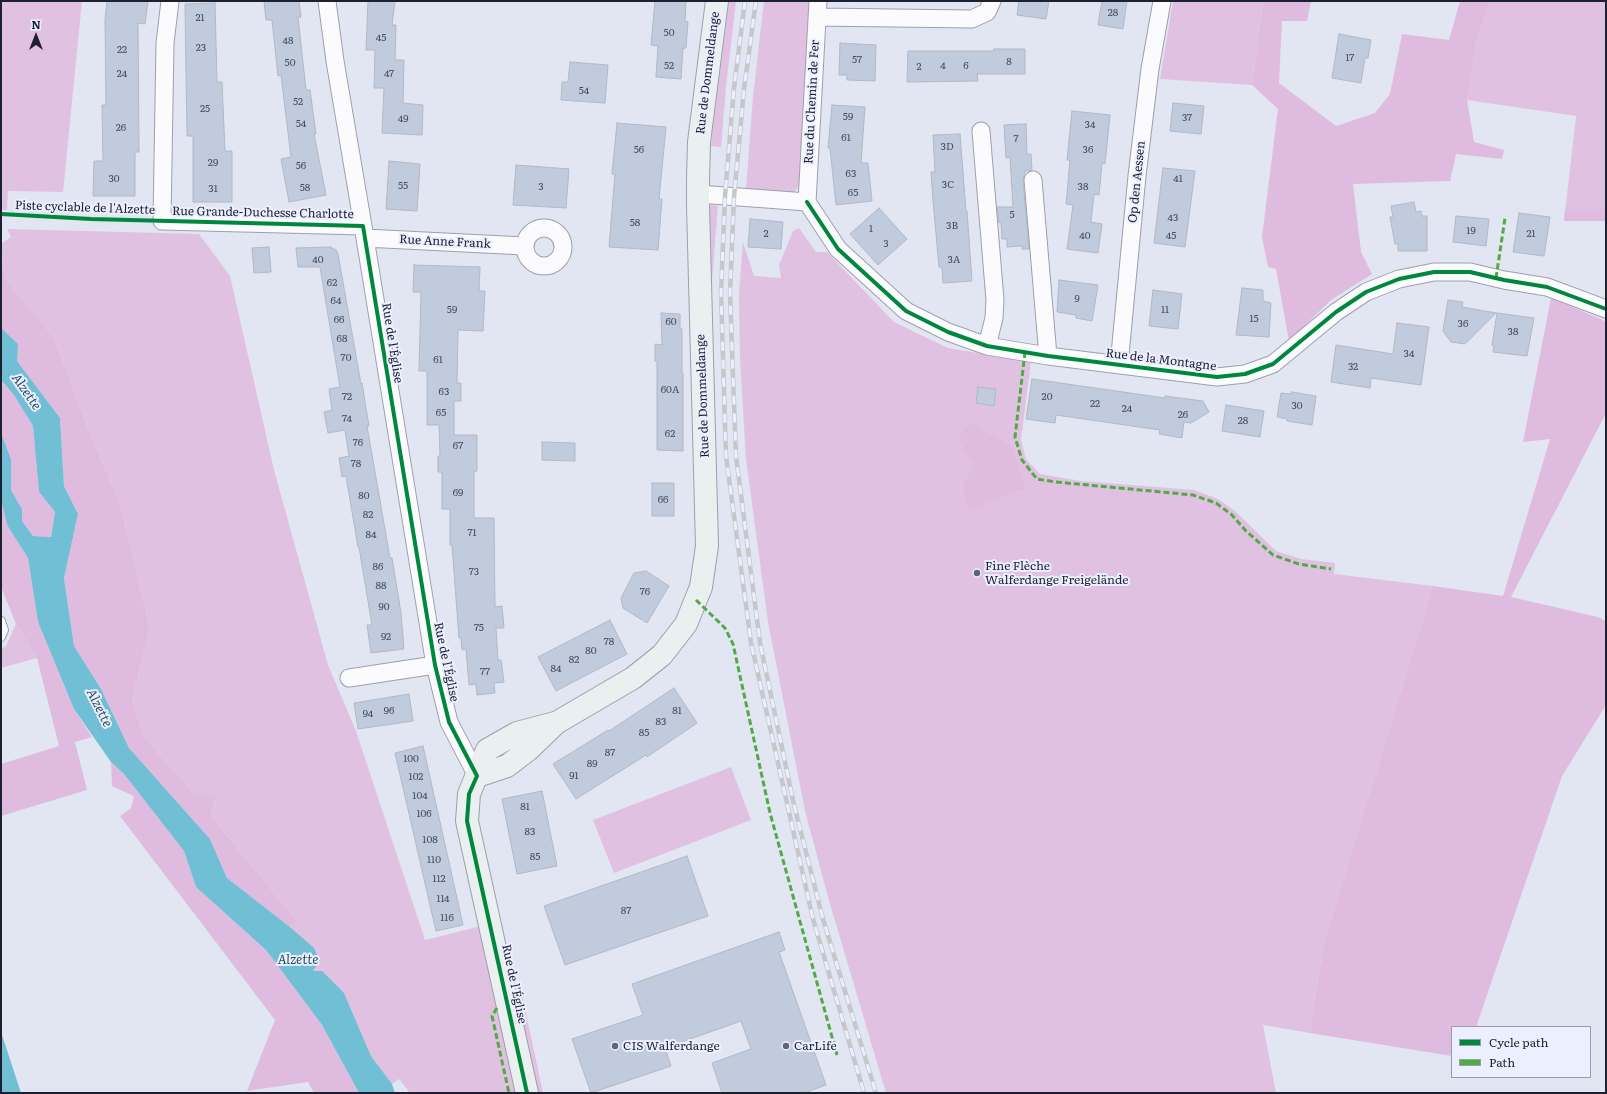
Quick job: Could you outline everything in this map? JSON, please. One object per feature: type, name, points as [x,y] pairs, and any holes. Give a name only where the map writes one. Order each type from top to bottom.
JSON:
[{"type":"main road","name":"Rue de Dommeldange","points":[[477,776],[507,766],[528,750],[556,723],[633,678],[662,655],[686,624],[701,587],[707,546],[698,194],[699,142],[717,1]]},
{"type":"main road","name":"Rue de l'Église","points":[[477,776],[469,794],[467,821],[527,1093]]},
{"type":"street","name":"Rue Grande-Duchesse Charlotte","points":[[170,1],[165,44],[162,221],[364,232]]},
{"type":"street","name":"Rue de l'Église","points":[[326,1],[435,665],[449,722],[477,776]]},
{"type":"street","points":[[818,9],[972,19],[987,12],[992,1]]},
{"type":"street","name":"Op den Aessen","points":[[1118,365],[1138,168],[1150,69],[1162,1]]},
{"type":"street","name":"Rue du Chemin de Fer","points":[[807,202],[818,9]]},
{"type":"street","points":[[981,131],[995,300],[994,318],[987,346]]},
{"type":"street","points":[[1033,180],[1048,356]]},
{"type":"street","points":[[698,194],[807,202]]},
{"type":"street","name":"Rue de la Montagne","points":[[807,202],[838,249],[906,311],[948,332],[987,346],[1048,356],[1217,377],[1245,374],[1273,364],[1336,312],[1366,292],[1399,279],[1434,272],[1470,272],[1504,280],[1547,287],[1606,310]]},
{"type":"street","name":"Rue Anne Frank","points":[[364,232],[524,246]]},
{"type":"street","name":"Rue de l'Église","points":[[349,678],[435,665]]},
{"type":"lane","points":[[1,621],[4,630],[1,637]]},
{"type":"shaded area","points":[[1,1],[82,1],[63,192],[8,191],[7,210],[1,210]]},
{"type":"shaded area","points":[[729,1],[736,1],[721,147],[711,146],[715,97]]},
{"type":"shaded area","points":[[764,1],[811,1],[801,183],[794,193],[746,190],[753,97]]},
{"type":"shaded area","points":[[1173,1],[1263,1],[1252,85],[1160,79]]},
{"type":"shaded area","points":[[1263,1],[1311,1],[1307,21],[1282,21],[1279,83],[1336,126],[1375,113],[1390,94],[1402,34],[1449,40],[1460,1],[1491,1],[1477,39],[1467,100],[1474,142],[1504,150],[1502,159],[1456,154],[1450,181],[1353,184],[1361,252],[1372,274],[1331,300],[1289,341],[1276,269],[1268,267],[1262,237],[1278,109],[1252,85]]},
{"type":"shaded area","points":[[1491,1],[1606,1],[1606,209],[1566,209],[1564,221],[1576,116],[1467,100],[1477,39]]},
{"type":"shaded area","points":[[708,205],[718,206],[711,293]]},
{"type":"shaded area","points":[[1565,209],[1606,209],[1606,221],[1564,221]]},
{"type":"shaded area","points":[[799,228],[816,252],[827,252],[894,322],[948,348],[1031,362],[1021,440],[1026,459],[1040,474],[1081,481],[1194,490],[1218,499],[1235,511],[1276,551],[1301,559],[1335,563],[1334,574],[1433,586],[1323,945],[1310,1033],[1263,1025],[1276,1093],[886,1093],[828,897],[805,811],[768,622],[746,459],[740,359],[739,293],[743,242],[754,276],[781,278],[779,265],[793,231]]},
{"type":"shaded area","points":[[7,229],[199,234],[230,276],[274,470],[328,665],[356,731],[425,940],[490,924],[506,994],[521,990],[543,1093],[410,1093],[399,1079],[392,1084],[371,1056],[344,993],[313,971],[313,948],[290,927],[298,922],[211,816],[215,800],[192,791],[144,737],[132,699],[150,629],[120,503],[89,431],[54,338],[4,280],[1,244],[11,237]]},
{"type":"shaded area","points":[[1,254],[5,280],[54,338],[89,431],[120,503],[150,629],[132,699],[144,737],[192,791],[215,799],[211,816],[298,922],[290,927],[227,878],[210,839],[129,748],[101,689],[74,646],[64,578],[78,514],[64,486],[60,418],[17,361],[1,328]]},
{"type":"shaded area","points":[[1551,298],[1603,320],[1606,323],[1606,413],[1511,597],[1598,617],[1606,621],[1606,705],[1562,776],[1476,1026],[1451,1026],[1451,1056],[1310,1033],[1323,945],[1433,586],[1503,596],[1550,439],[1523,442]]},
{"type":"shaded area","points":[[1,380],[14,395],[33,426],[39,492],[55,512],[51,537],[33,536],[22,521],[22,509],[11,490],[11,459],[1,433]]},
{"type":"shaded area","points":[[970,423],[1013,447],[1025,488],[969,510],[963,485],[974,466],[958,439]]},
{"type":"shaded area","points":[[1,499],[7,525],[28,558],[38,622],[74,709],[92,737],[75,742],[87,790],[1,816],[1,764],[59,746],[37,658],[16,624],[1,587]]},
{"type":"shaded area","points":[[16,624],[37,658],[1,668],[1,649],[6,646]]},
{"type":"shaded area","points":[[111,762],[124,774],[184,851],[196,887],[266,950],[322,1025],[359,1093],[314,1093],[308,1082],[247,1091],[275,1020],[120,816],[131,808],[134,796],[112,786]]},
{"type":"shaded area","points":[[731,767],[751,820],[614,873],[593,820]]},
{"type":"water","name":"Alzette","points":[[1,328],[18,344],[17,361],[60,418],[64,486],[78,514],[64,578],[74,646],[101,689],[129,748],[210,839],[227,878],[290,927],[314,948],[320,961],[313,971],[322,971],[344,993],[371,1056],[392,1084],[395,1093],[359,1093],[322,1025],[266,950],[196,887],[184,851],[124,774],[111,762],[74,709],[38,622],[28,558],[7,525],[1,499],[1,433],[11,459],[11,490],[22,509],[22,521],[33,536],[51,537],[55,512],[39,492],[33,426],[14,395],[1,380]]},
{"type":"water","points":[[2,1035],[21,1093],[1,1093]]},
{"type":"building","points":[[107,1],[148,1],[145,24],[138,23],[139,152],[135,152],[135,196],[93,196],[94,161],[103,161],[102,105],[106,105],[105,20]]},
{"type":"building","points":[[264,1],[299,1],[301,17],[298,17],[306,90],[310,90],[316,134],[314,134],[326,195],[289,202],[281,159],[291,157],[281,75],[278,76],[272,20],[266,20]]},
{"type":"building","points":[[368,1],[395,1],[392,25],[396,25],[395,60],[404,60],[403,103],[423,105],[422,135],[382,133],[384,88],[374,88],[375,50],[366,50]]},
{"type":"building","points":[[655,1],[686,1],[685,21],[688,22],[686,48],[683,48],[681,79],[656,77],[658,46],[651,45]]},
{"type":"building","points":[[1019,1],[1049,1],[1046,19],[1017,15]]},
{"type":"building","points":[[1102,1],[1127,1],[1123,29],[1098,25]]},
{"type":"building","points":[[215,3],[217,82],[222,82],[225,151],[232,151],[232,202],[193,202],[193,136],[187,136],[185,4]]},
{"type":"building","points":[[1339,34],[1371,40],[1368,58],[1365,58],[1361,83],[1332,78]]},
{"type":"building","points":[[840,43],[876,45],[875,81],[847,80],[847,75],[839,75]]},
{"type":"building","points":[[994,49],[1025,49],[1025,74],[977,74],[978,81],[907,82],[908,51],[994,51]]},
{"type":"building","points":[[570,62],[608,65],[605,103],[561,100],[562,82],[568,82]]},
{"type":"building","points":[[1173,103],[1204,106],[1201,134],[1170,131]]},
{"type":"building","points":[[832,105],[865,107],[861,163],[868,163],[872,201],[836,205],[830,148],[828,148]]},
{"type":"building","points":[[1072,111],[1110,115],[1105,164],[1102,163],[1099,195],[1094,194],[1091,222],[1102,224],[1098,253],[1067,249],[1073,205],[1066,204],[1070,160],[1067,160]]},
{"type":"building","points":[[617,123],[666,127],[659,199],[662,199],[658,250],[609,247],[615,174],[612,174]]},
{"type":"building","points":[[1026,124],[1027,154],[1031,154],[1032,170],[1025,171],[1023,180],[1029,249],[1022,249],[1022,246],[1007,247],[1007,239],[1002,239],[1001,222],[999,223],[997,207],[1013,207],[1010,157],[1006,158],[1004,125]]},
{"type":"building","points":[[960,134],[972,281],[943,283],[942,267],[939,267],[931,172],[935,172],[933,135]]},
{"type":"building","points":[[389,161],[420,164],[417,211],[386,209]]},
{"type":"building","points":[[516,165],[569,169],[566,208],[513,205]]},
{"type":"building","points":[[1163,168],[1195,171],[1185,247],[1154,243]]},
{"type":"building","points":[[1414,202],[1416,212],[1421,211],[1422,216],[1427,216],[1427,251],[1398,251],[1398,244],[1395,244],[1390,217],[1393,217],[1391,206]]},
{"type":"building","points":[[879,208],[907,239],[878,265],[850,234]]},
{"type":"building","points":[[1519,213],[1550,217],[1544,256],[1513,252]]},
{"type":"building","points":[[1456,216],[1489,219],[1486,246],[1453,242]]},
{"type":"building","points":[[750,219],[783,222],[781,249],[748,247]]},
{"type":"building","points":[[269,247],[271,272],[254,273],[252,248]]},
{"type":"building","points":[[330,247],[336,250],[338,254],[361,384],[362,383],[369,426],[367,426],[401,613],[404,649],[371,653],[367,625],[372,625],[346,476],[342,477],[339,458],[349,456],[345,430],[328,433],[324,412],[332,410],[329,389],[340,387],[320,267],[298,267],[296,248]]},
{"type":"building","points":[[414,265],[480,267],[479,291],[485,291],[483,331],[458,330],[457,383],[461,383],[461,401],[454,401],[454,435],[477,435],[477,471],[474,471],[474,518],[494,518],[495,607],[502,606],[504,628],[496,628],[498,660],[501,660],[504,682],[494,683],[495,693],[477,695],[476,684],[469,685],[466,649],[462,650],[461,638],[459,638],[452,545],[450,545],[450,509],[442,509],[442,472],[438,472],[438,456],[440,456],[439,425],[427,425],[427,371],[419,371],[421,292],[413,292]]},
{"type":"building","points":[[1059,280],[1098,285],[1092,321],[1076,318],[1076,315],[1057,312]]},
{"type":"building","points":[[1242,288],[1263,290],[1263,301],[1271,303],[1269,337],[1236,335]]},
{"type":"building","points":[[1153,290],[1182,294],[1178,329],[1149,326]]},
{"type":"building","points":[[1448,300],[1463,302],[1462,307],[1496,313],[1465,344],[1451,342],[1443,331]]},
{"type":"building","points":[[661,313],[680,314],[680,329],[682,329],[683,373],[683,451],[657,450],[657,361],[655,361],[655,344],[662,345]]},
{"type":"building","points":[[1497,313],[1534,318],[1527,356],[1493,352],[1494,346],[1492,345]]},
{"type":"building","points":[[1397,323],[1429,327],[1421,385],[1371,378],[1370,388],[1331,382],[1336,345],[1393,354]]},
{"type":"building","points":[[1032,379],[1165,398],[1165,396],[1203,401],[1209,412],[1191,423],[1184,422],[1182,438],[1159,434],[1160,430],[1056,415],[1055,423],[1026,419]]},
{"type":"building","points":[[978,387],[996,389],[994,406],[976,403]]},
{"type":"building","points":[[1292,392],[1316,396],[1312,425],[1287,421],[1287,419],[1277,417],[1281,393],[1291,394]]},
{"type":"building","points":[[1226,405],[1264,411],[1260,437],[1222,431]]},
{"type":"building","points":[[542,442],[575,443],[575,461],[542,460]]},
{"type":"building","points":[[652,483],[674,483],[674,516],[652,516]]},
{"type":"building","points":[[646,571],[669,586],[647,623],[623,608],[621,598],[634,573]]},
{"type":"building","points":[[610,620],[627,654],[556,691],[538,657]]},
{"type":"building","points":[[674,688],[697,723],[647,757],[646,755],[576,799],[553,764],[608,730],[609,731]]},
{"type":"building","points":[[409,694],[413,721],[358,729],[354,703]]},
{"type":"building","points":[[423,746],[463,925],[436,931],[395,753]]},
{"type":"building","points":[[542,791],[557,866],[517,874],[502,799]]},
{"type":"building","points":[[687,856],[708,916],[565,965],[544,906]]},
{"type":"building","points":[[779,932],[785,950],[779,952],[826,1085],[804,1093],[722,1093],[712,1063],[751,1049],[741,1021],[665,1048],[671,1066],[591,1093],[572,1039],[643,1015],[632,984]]},
{"type":"railway","points":[[745,1],[734,88],[725,196],[721,293],[726,456],[751,643],[813,919],[864,1093]]},
{"type":"railway","points":[[756,1],[744,89],[734,197],[730,294],[736,456],[760,643],[794,805],[823,919],[876,1093]]},
{"type":"marked path","points":[[1496,278],[1505,218]]},
{"type":"marked path","points":[[1025,352],[1015,437],[1022,460],[1037,479],[1193,495],[1216,503],[1232,515],[1246,531],[1273,555],[1299,564],[1331,569]]},
{"type":"marked path","points":[[696,600],[725,628],[733,644],[770,813],[837,1055]]},
{"type":"marked path","points":[[497,1008],[492,1016],[509,1093]]},
{"type":"cycle path","points":[[807,202],[838,249],[906,311],[948,332],[987,346],[1048,356],[1217,377],[1245,374],[1273,364],[1336,312],[1366,292],[1399,279],[1434,272],[1470,272],[1504,280],[1547,287],[1606,309]]},
{"type":"cycle path","name":"Piste cyclable de l'Alzette","points":[[1,214],[91,219],[363,226],[435,665],[449,722],[477,776],[469,794],[467,821],[527,1093]]},
{"type":"place","name":"Fine Flèche Walferdange Freigelände","points":[[977,573]]},
{"type":"place","name":"CIS Walferdange","points":[[615,1046]]},
{"type":"place","name":"CarLife","points":[[786,1046]]}]
